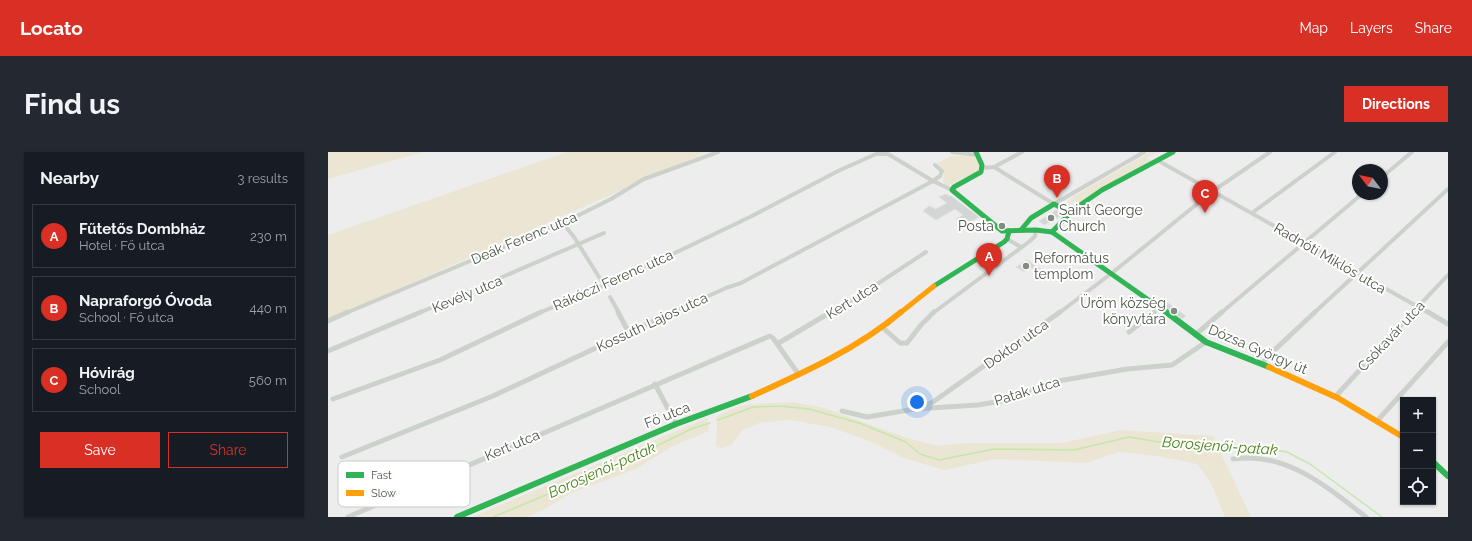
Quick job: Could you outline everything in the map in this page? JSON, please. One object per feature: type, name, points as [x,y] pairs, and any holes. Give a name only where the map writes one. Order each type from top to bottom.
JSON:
[{"type":"street","name":"Deák Ferenc utca","points":[[328,321],[562,222],[611,199],[644,179],[718,152]]},
{"type":"street","points":[[952,152],[960,154],[977,154],[982,168]]},
{"type":"street","points":[[982,168],[994,167],[1022,152]]},
{"type":"street","points":[[1021,230],[1034,216],[1144,152]]},
{"type":"street","points":[[890,153],[933,181],[952,190],[998,228],[1009,231],[1036,230],[1052,232],[1071,213],[1102,190],[1173,152]]},
{"type":"street","name":"Doktor utca","points":[[915,409],[933,402],[1035,332],[1112,273],[1213,191],[1270,152]]},
{"type":"street","points":[[1252,213],[1335,152]]},
{"type":"street","points":[[1388,172],[1412,152]]},
{"type":"street","name":"Rákóczi Ferenc utca","points":[[333,399],[440,360],[750,217],[869,157],[880,153],[890,153]]},
{"type":"street","name":"Radnóti Miklós utca","points":[[1157,160],[1448,324]]},
{"type":"street","points":[[933,181],[940,176],[942,171],[935,165]]},
{"type":"street","points":[[994,167],[1071,213]]},
{"type":"street","points":[[952,190],[956,185],[978,174],[982,168]]},
{"type":"street","name":"Kossuth Lajos utca","points":[[342,457],[458,411],[726,288],[741,284],[933,181]]},
{"type":"street","points":[[1263,363],[1266,358],[1448,189]]},
{"type":"street","points":[[1195,335],[1355,200]]},
{"type":"street","points":[[562,222],[604,285]]},
{"type":"street","points":[[1028,222],[1036,230]]},
{"type":"street","points":[[882,327],[900,343],[907,343],[921,325],[937,309],[1004,262],[1035,236],[1036,230]]},
{"type":"street","points":[[1009,231],[1007,239],[1021,247]]},
{"type":"street","name":"Dózsa György út","points":[[1052,232],[1112,273],[1206,342],[1232,353],[1263,363],[1298,378],[1335,396],[1378,420],[1400,435]]},
{"type":"street","name":"Kevély utca","points":[[328,351],[466,294],[604,233]]},
{"type":"street","name":"Fő utca","points":[[457,517],[676,424],[750,397],[799,375],[846,350],[882,327],[930,288],[1007,239]]},
{"type":"street","name":"Kert utca","points":[[470,464],[767,337],[770,336],[777,344],[860,296],[926,252]]},
{"type":"street","name":"Csókavár utca","points":[[1335,396],[1448,275]]},
{"type":"street","points":[[610,297],[629,333]]},
{"type":"street","points":[[1130,332],[1160,308]]},
{"type":"street","name":"Patak utca","points":[[842,411],[867,418],[915,409],[978,405],[1007,400],[1047,383],[1127,369],[1172,365],[1206,342]]},
{"type":"street","points":[[1378,420],[1448,342]]},
{"type":"street","points":[[777,344],[799,375]]},
{"type":"street","points":[[656,384],[676,424]]},
{"type":"street","points":[[1233,459],[1253,457],[1262,458],[1296,469],[1321,482],[1366,517]]},
{"type":"street","points":[[1436,465],[1448,476]]},
{"type":"street","name":"Kert utca","points":[[348,517],[371,507]]},
{"type":"shaded area","points":[[328,152],[423,152],[328,179]]},
{"type":"shaded area","points":[[567,152],[707,152],[328,320],[328,235]]},
{"type":"shaded area","points":[[1150,152],[1158,152],[1147,158],[1151,161],[1108,184],[1079,204],[1075,201],[1068,206],[1066,204],[1072,200],[1071,198]]},
{"type":"shaded area","points":[[952,156],[974,156],[979,165],[978,171],[948,186],[943,182],[944,170],[937,163]]},
{"type":"shaded area","points":[[793,402],[824,408],[907,438],[938,446],[967,443],[1062,443],[1121,430],[1213,436],[1251,517],[1225,517],[1210,481],[1197,464],[1158,456],[1119,452],[1086,463],[996,459],[944,470],[904,458],[867,440],[830,427],[790,420],[759,423],[743,430],[731,445],[723,448],[716,447],[716,418],[724,413],[752,404]]},
{"type":"shaded area","points":[[707,418],[709,431],[673,446],[636,469],[571,493],[528,517],[472,517]]},
{"type":"building","points":[[946,194],[951,196],[979,217],[965,225],[956,219],[963,215],[955,209],[936,220],[923,211],[929,206],[936,209],[947,203],[939,197]]},
{"type":"building","name":"Saint George Church","points":[[1056,210],[1064,214],[1044,225],[1039,221],[1055,211]]},
{"type":"building","name":"Református templom","points":[[1027,260],[1041,269],[1037,272],[1030,267],[1024,272],[1016,267]]},
{"type":"building","name":"Üröm község könyvtára","points":[[1168,303],[1186,316],[1182,319],[1163,306]]},
{"type":"waterway","name":"Borosjenői-patak","points":[[718,420],[753,407],[780,406],[809,409],[859,423],[906,442],[920,454],[939,460],[994,449],[1074,450],[1129,437],[1189,447],[1255,447],[1287,452],[1310,464],[1382,517]]},
{"type":"waterway","name":"Borosjenői-patak","points":[[493,517],[616,466],[691,429],[710,423]]},
{"type":"traffic: fast","points":[[976,152],[982,165],[981,172],[954,187],[952,190],[1002,231],[1036,230],[1052,232],[1112,273],[1206,342],[1269,367]]},
{"type":"traffic: fast","points":[[1052,232],[1073,210],[1102,190],[1173,152]]},
{"type":"traffic: fast","points":[[1021,230],[1031,218],[1054,204],[1071,213]]},
{"type":"traffic: fast","points":[[934,286],[1004,242],[1007,239],[1009,231]]},
{"type":"traffic: fast","points":[[457,517],[676,424],[752,396]]},
{"type":"traffic: fast","points":[[1436,465],[1448,476]]},
{"type":"traffic: slow","points":[[752,396],[818,365],[866,338],[888,323],[934,286]]},
{"type":"traffic: slow","points":[[1269,367],[1338,398],[1400,435]]},
{"type":"place","name":"Napraforgó Óvoda","points":[[1057,198]]},
{"type":"place","name":"Hóvirág","points":[[1205,213]]},
{"type":"place","name":"Saint George Church","points":[[1051,218]]},
{"type":"place","name":"Posta","points":[[1002,226]]},
{"type":"place","name":"Református templom","points":[[1026,266]]},
{"type":"place","name":"Fűtetős Dombház","points":[[989,276]]},
{"type":"place","name":"Üröm község könyvtára","points":[[1174,311]]}]
